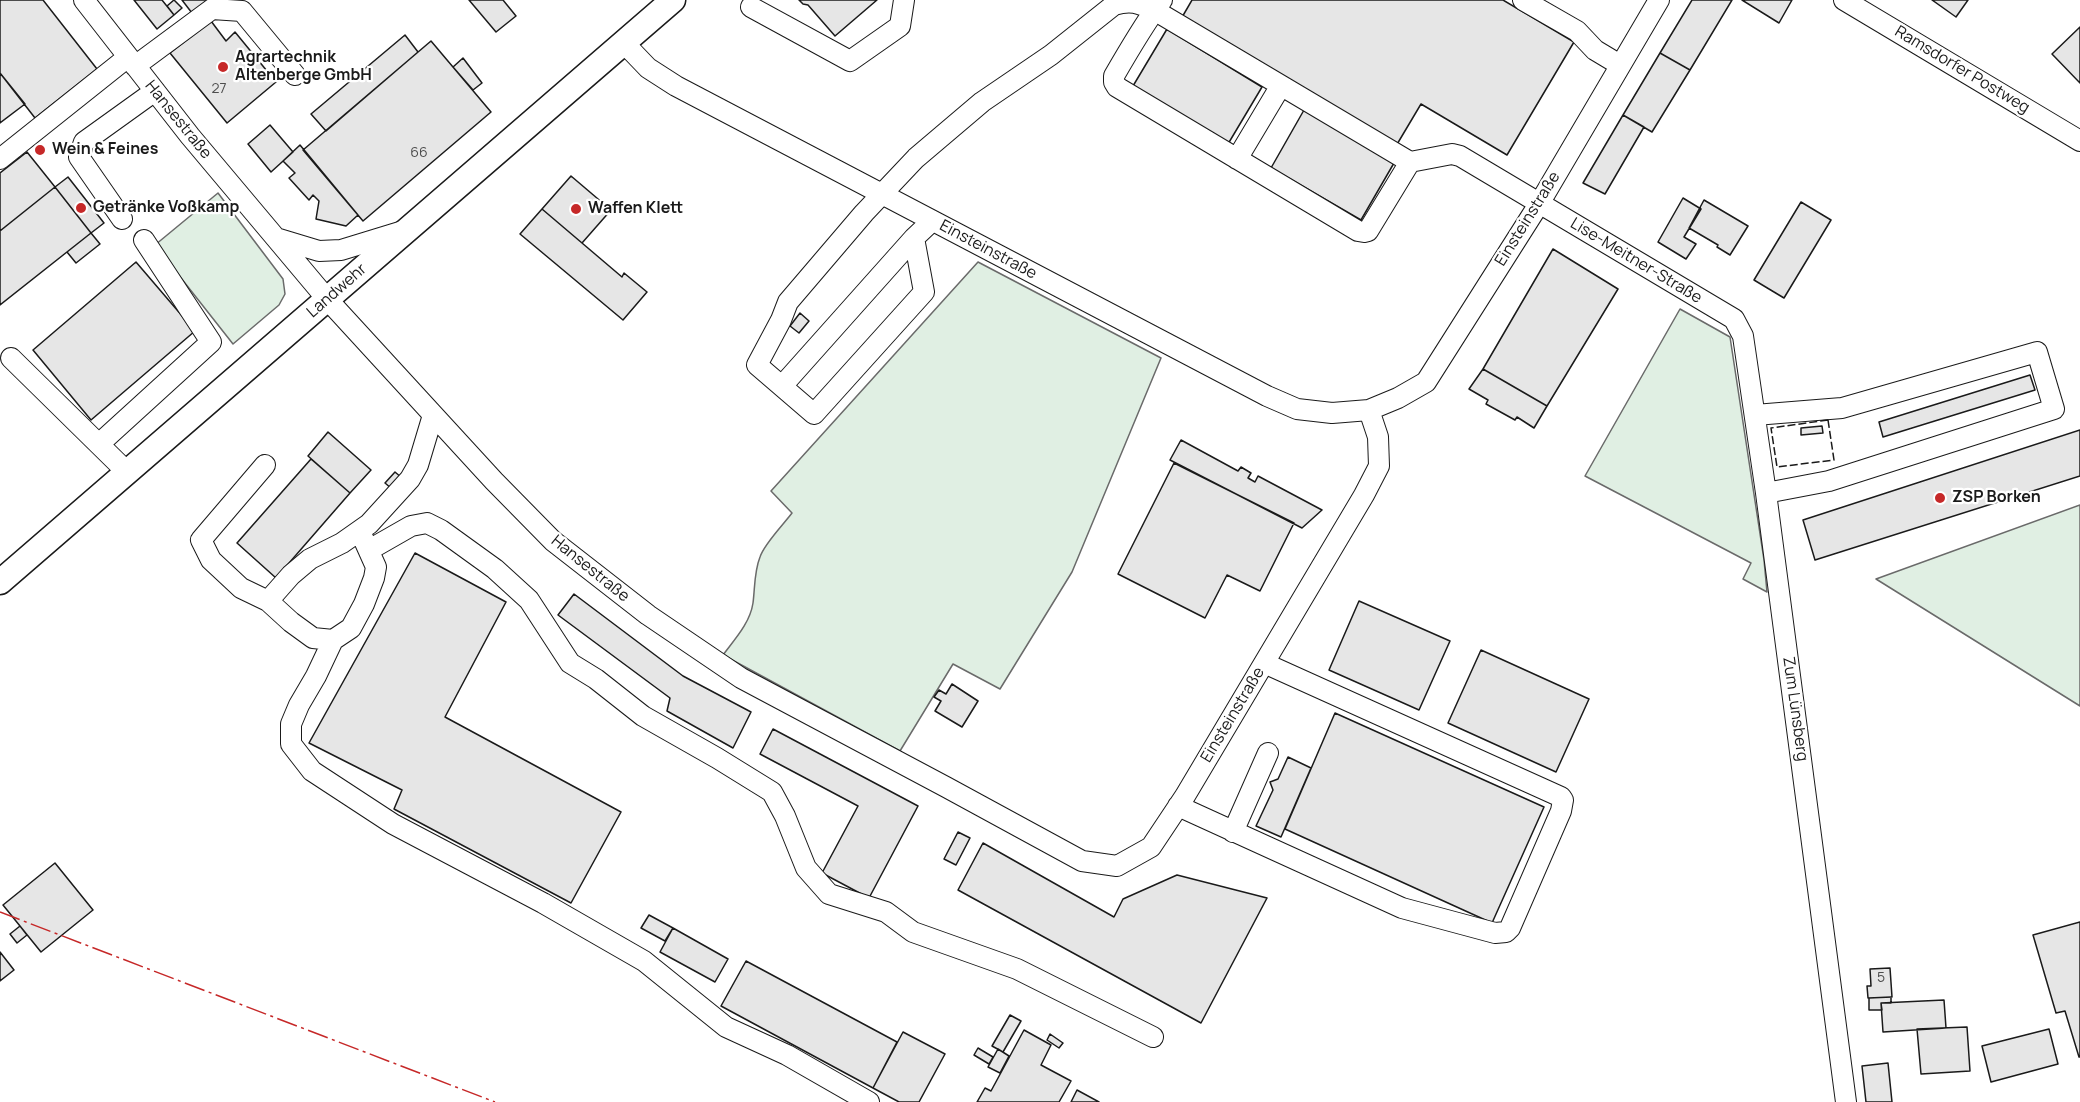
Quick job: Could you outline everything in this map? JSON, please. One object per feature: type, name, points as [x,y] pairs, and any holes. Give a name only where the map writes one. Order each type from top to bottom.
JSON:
[{"type":"main road","name":"Landwehr","points":[[0,582],[673,0]]},
{"type":"street","name":"Hansestraße","points":[[84,0],[131,62],[327,299],[494,481],[553,541],[648,615],[741,678],[979,806]]},
{"type":"street","points":[[751,2],[850,60],[900,26],[904,0]]},
{"type":"street","points":[[1523,0],[1577,32],[1595,50],[1620,65]]},
{"type":"street","name":"Einsteinstraße","points":[[624,43],[648,68],[675,86],[932,221],[1277,400],[1297,409],[1332,413],[1369,410],[1398,398],[1426,382],[1539,204],[1659,0]]},
{"type":"street","name":"Ramsdorfer Postweg","points":[[1844,0],[2080,141]]},
{"type":"street","points":[[915,238],[924,292],[814,414],[758,365],[788,302],[916,158],[981,102],[1051,55],[1113,5],[1124,1],[1158,5],[1280,87],[1410,162],[1372,227],[1364,232],[1117,87],[1114,76],[1141,29],[1158,5]]},
{"type":"street","points":[[0,159],[131,62],[212,9],[242,11],[295,75]]},
{"type":"street","points":[[1237,159],[1280,87]]},
{"type":"street","points":[[122,219],[79,157],[84,142],[155,91]]},
{"type":"street","name":"Lise-Meitner-Straße","points":[[1410,162],[1452,154],[1460,156],[1734,319]]},
{"type":"street","points":[[782,386],[932,221]]},
{"type":"street","points":[[276,238],[319,251],[341,250],[408,229]]},
{"type":"street","points":[[99,444],[211,342],[144,240]]},
{"type":"street","name":"Zum Lünsberg","points":[[1734,319],[1743,336],[1755,415],[1846,1102]]},
{"type":"street","points":[[1755,415],[1842,408],[2037,352],[2054,409],[1829,481],[1766,492]]},
{"type":"street","points":[[11,358],[128,473]]},
{"type":"street","name":"Einsteinstraße","points":[[979,806],[1082,861],[1117,866],[1151,847],[1264,663],[1379,466],[1378,437],[1369,410]]},
{"type":"street","points":[[268,601],[291,575],[310,559],[342,543],[369,524],[410,479],[418,465],[433,415]]},
{"type":"street","points":[[266,465],[201,540],[211,560],[241,588],[268,601],[313,638],[333,640]]},
{"type":"street","points":[[369,550],[411,526],[427,524],[441,530],[495,569],[529,600],[570,663],[596,679],[643,716],[772,792],[785,816],[806,868],[830,894],[886,912],[913,932],[1017,969],[1153,1037]]},
{"type":"street","points":[[360,530],[376,567],[364,604],[351,628],[333,640],[291,724],[291,744],[312,771],[393,824],[543,903],[644,961],[726,1027],[787,1055],[869,1102]]},
{"type":"street","points":[[1178,806],[1402,908],[1495,933],[1501,933],[1510,928],[1563,800],[1557,795],[1264,663]]},
{"type":"street","points":[[1233,832],[1268,753]]},
{"type":"green space","points":[[218,193],[283,279],[285,294],[279,305],[233,344],[155,245]]},
{"type":"green space","points":[[978,262],[1161,358],[1072,572],[1000,689],[953,664],[900,751],[723,655],[749,617],[762,552],[792,513],[771,491]]},
{"type":"green space","points":[[1680,309],[1730,337],[1767,592],[1743,579],[1751,563],[1585,476]]},
{"type":"green space","points":[[2080,505],[2080,706],[1876,579]]},
{"type":"building","points":[[0,0],[43,0],[97,69],[35,118],[0,73]]},
{"type":"building","points":[[134,0],[162,0],[174,15],[157,29]]},
{"type":"building","points":[[174,0],[182,8],[174,15],[167,6]]},
{"type":"building","points":[[182,0],[208,0],[192,13]]},
{"type":"building","points":[[469,0],[503,0],[516,16],[496,32]]},
{"type":"building","points":[[799,0],[877,0],[835,36],[808,5]]},
{"type":"building","points":[[1192,0],[1503,0],[1574,42],[1507,155],[1421,104],[1396,146],[1181,19]]},
{"type":"building","points":[[1692,0],[1732,0],[1690,70],[1660,53]]},
{"type":"building","points":[[1742,0],[1792,0],[1779,23]]},
{"type":"building","points":[[1932,0],[1968,0],[1956,17]]},
{"type":"building","name":"Agrartechnik Altenberge GmbH","points":[[211,21],[226,41],[235,32],[276,82],[227,123],[170,53]]},
{"type":"building","points":[[2080,27],[2080,83],[2052,54]]},
{"type":"building","points":[[1167,29],[1262,87],[1228,144],[1133,86]]},
{"type":"building","points":[[405,35],[418,52],[326,131],[311,114]]},
{"type":"building","points":[[431,41],[491,112],[363,221],[303,150]]},
{"type":"building","points":[[1660,53],[1690,70],[1652,132],[1623,115]]},
{"type":"building","points":[[463,58],[482,83],[473,90],[453,67]]},
{"type":"building","points":[[0,73],[25,104],[0,123]]},
{"type":"building","points":[[1304,110],[1394,163],[1361,220],[1271,168]]},
{"type":"building","points":[[1623,115],[1644,127],[1605,194],[1583,183]]},
{"type":"building","points":[[270,125],[293,152],[271,172],[248,144]]},
{"type":"building","points":[[300,145],[358,215],[346,226],[316,219],[319,201],[313,195],[309,200],[289,178],[295,173],[283,161]]},
{"type":"building","points":[[27,152],[55,187],[0,231],[0,173]]},
{"type":"building","points":[[571,176],[611,210],[582,243],[542,209]]},
{"type":"building","points":[[68,177],[104,223],[91,233],[55,187]]},
{"type":"building","points":[[55,187],[91,233],[0,305],[0,231]]},
{"type":"building","points":[[1683,198],[1701,209],[1684,237],[1696,244],[1686,259],[1658,242]]},
{"type":"building","points":[[1704,200],[1748,226],[1730,255],[1689,228]]},
{"type":"building","points":[[1801,202],[1831,220],[1784,298],[1754,280]]},
{"type":"building","points":[[542,209],[622,277],[624,273],[647,292],[623,320],[520,234]]},
{"type":"building","points":[[91,233],[100,244],[76,263],[67,252]]},
{"type":"building","points":[[1553,249],[1618,289],[1547,406],[1483,369]]},
{"type":"building","points":[[136,262],[195,331],[91,420],[33,350]]},
{"type":"building","points":[[800,313],[809,321],[799,333],[790,326]]},
{"type":"building","points":[[1483,369],[1547,406],[1534,428],[1517,417],[1515,420],[1486,404],[1488,400],[1469,389]]},
{"type":"building","points":[[2030,375],[2035,390],[1883,437],[1879,422]]},
{"type":"building","points":[[1822,426],[1823,433],[1801,435],[1801,428]]},
{"type":"building","name":"ZSP Borken","points":[[2080,430],[2080,476],[1815,560],[1803,520]]},
{"type":"building","points":[[328,432],[371,470],[350,493],[308,456]]},
{"type":"building","points":[[1181,440],[1238,471],[1241,467],[1251,473],[1248,478],[1255,482],[1258,476],[1322,510],[1302,528],[1170,460]]},
{"type":"building","points":[[311,459],[350,493],[276,578],[237,543]]},
{"type":"building","points":[[1174,463],[1294,523],[1260,591],[1227,575],[1205,618],[1118,574]]},
{"type":"building","points":[[395,472],[402,478],[392,489],[385,483]]},
{"type":"building","points":[[415,553],[506,602],[445,717],[621,812],[571,903],[394,809],[402,790],[309,743]]},
{"type":"building","points":[[574,594],[683,676],[751,712],[733,748],[667,711],[670,698],[558,615]]},
{"type":"building","points":[[1359,601],[1450,641],[1419,710],[1329,670]]},
{"type":"building","points":[[1481,650],[1589,699],[1556,772],[1448,723]]},
{"type":"building","points":[[952,684],[978,701],[962,727],[935,711],[941,701],[934,697],[939,690],[946,694]]},
{"type":"building","points":[[1335,713],[1544,807],[1492,923],[1285,829]]},
{"type":"building","points":[[773,729],[918,806],[869,898],[822,873],[858,806],[760,754]]},
{"type":"building","points":[[1288,757],[1311,768],[1281,837],[1256,826],[1273,790],[1270,782],[1278,779]]},
{"type":"building","points":[[958,832],[970,838],[956,865],[944,859]]},
{"type":"building","points":[[983,843],[1114,917],[1123,899],[1177,875],[1267,898],[1201,1023],[958,890]]},
{"type":"building","points":[[55,863],[93,910],[41,952],[3,905]]},
{"type":"building","points":[[649,915],[673,928],[665,941],[641,928]]},
{"type":"building","points":[[2080,922],[2079,1057],[2065,1011],[2056,1013],[2033,935]]},
{"type":"building","points":[[20,926],[27,935],[17,943],[10,934]]},
{"type":"building","points":[[673,928],[728,959],[715,982],[660,952]]},
{"type":"building","points":[[0,952],[14,970],[0,981]]},
{"type":"building","points":[[746,961],[897,1042],[873,1088],[721,1006]]},
{"type":"building","points":[[1890,968],[1892,997],[1868,998],[1867,986],[1871,986],[1870,969]]},
{"type":"building","points":[[1891,997],[1891,1003],[1881,1003],[1882,1010],[1869,1010],[1869,998]]},
{"type":"building","points":[[1944,1000],[1946,1028],[1883,1032],[1881,1003]]},
{"type":"building","points":[[1010,1015],[1021,1021],[1003,1052],[992,1046]]},
{"type":"building","points":[[1967,1027],[1970,1071],[1921,1074],[1917,1029]]},
{"type":"building","points":[[2049,1029],[2058,1064],[1991,1082],[1982,1046]]},
{"type":"building","points":[[1024,1030],[1051,1045],[1041,1065],[1071,1081],[1059,1102],[977,1102],[985,1088],[991,1091]]},
{"type":"building","points":[[903,1032],[945,1054],[919,1102],[899,1102],[873,1088]]},
{"type":"building","points":[[1050,1034],[1063,1043],[1059,1048],[1047,1040]]},
{"type":"building","points":[[978,1048],[993,1057],[989,1064],[974,1055]]},
{"type":"building","points":[[998,1049],[1009,1056],[1000,1073],[988,1067]]},
{"type":"building","points":[[1888,1063],[1892,1102],[1866,1102],[1862,1066]]},
{"type":"building","points":[[1077,1090],[1099,1102],[1071,1102]]},
{"type":"fence","points":[[1828,420],[1834,460],[1777,467],[1771,428],[1828,420]]},
{"type":"power","points":[[0,912],[495,1102]]},
{"type":"place","name":"Agrartechnik Altenberge GmbH","points":[[223,67]]},
{"type":"place","name":"Wein & Feines","points":[[40,150]]},
{"type":"place","name":"Getränke Voßkamp","points":[[81,208]]},
{"type":"place","name":"Waffen Klett","points":[[576,209]]},
{"type":"place","name":"ZSP Borken","points":[[1940,498]]}]
